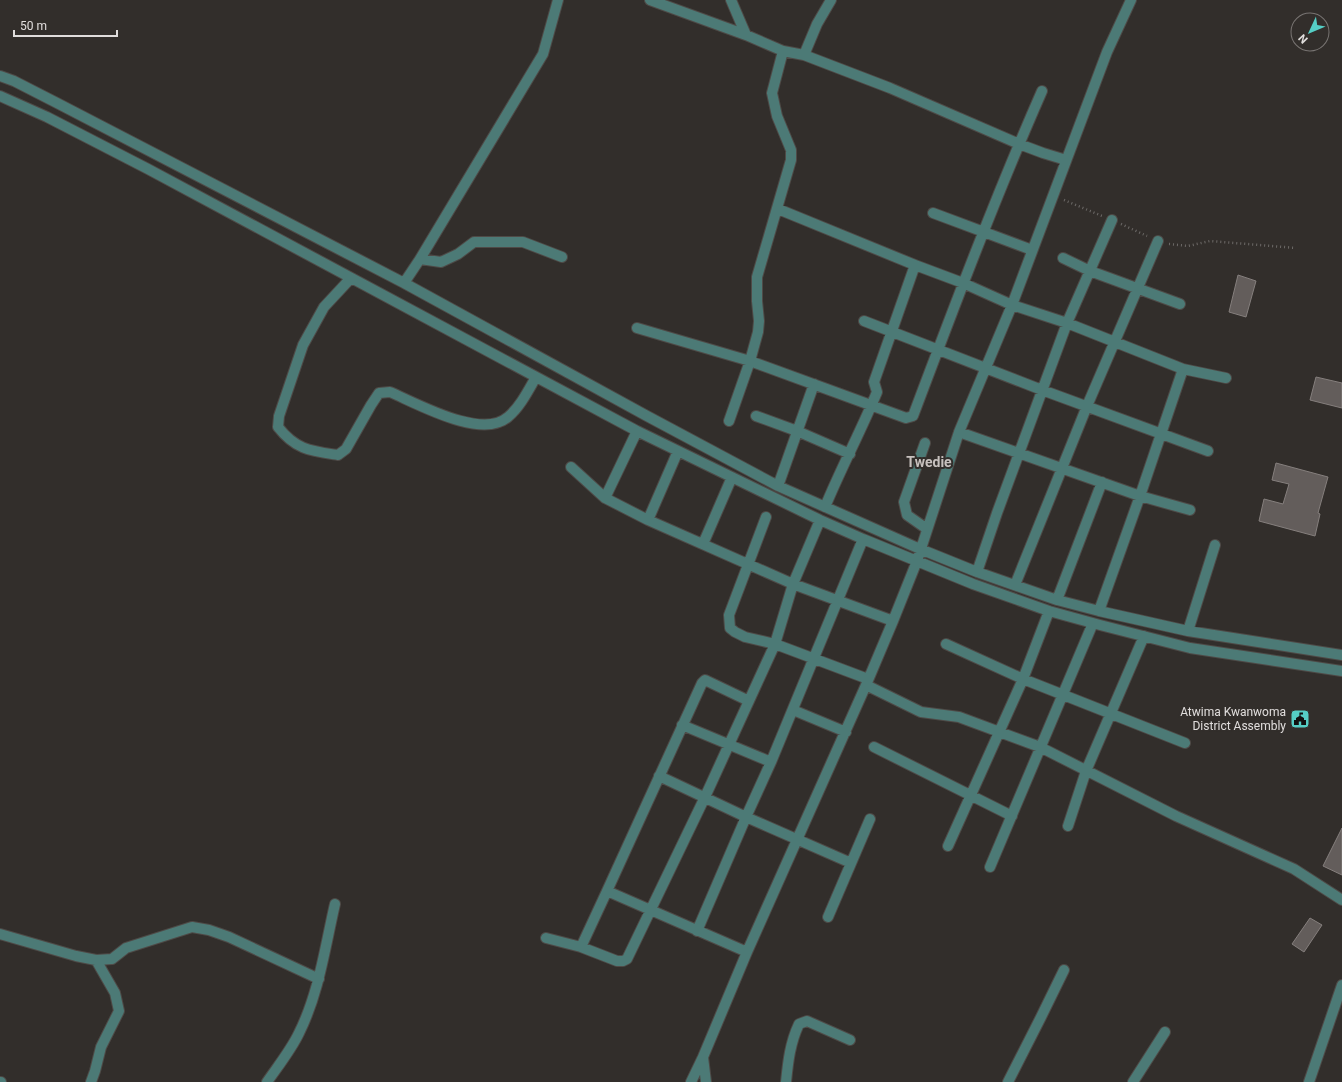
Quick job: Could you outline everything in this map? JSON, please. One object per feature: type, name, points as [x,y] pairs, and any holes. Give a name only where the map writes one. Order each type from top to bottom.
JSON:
[{"type":"street","points":[[404,283],[420,259],[543,54],[558,0]]},
{"type":"street","points":[[650,0],[746,35],[783,51],[804,55],[890,88],[1019,144],[1066,160]]},
{"type":"street","points":[[731,0],[746,35]]},
{"type":"street","points":[[804,55],[817,24],[831,0]]},
{"type":"street","points":[[691,1082],[747,952],[846,732],[893,621],[917,561],[959,432],[1012,304],[1066,160],[1074,144],[1107,52],[1131,0]]},
{"type":"street","points":[[729,421],[750,361],[758,332],[759,321],[756,301],[757,277],[791,160],[791,150],[776,116],[772,93],[783,51]]},
{"type":"street","points":[[0,76],[57,103],[404,283],[778,486],[920,549],[977,572],[1057,600],[1099,611],[1188,632],[1342,655]]},
{"type":"street","points":[[637,328],[750,361],[906,418],[913,416],[963,282],[1042,91]]},
{"type":"street","points":[[0,96],[47,117],[141,165],[637,431],[820,520],[864,539],[972,584],[1093,623],[1190,648],[1342,671]]},
{"type":"street","points":[[778,208],[915,265],[963,282],[1012,304],[1067,323],[1114,343],[1183,369],[1226,378]]},
{"type":"street","points":[[933,213],[1032,250]]},
{"type":"street","points":[[977,572],[997,513],[1067,323],[1112,220]]},
{"type":"street","points":[[1015,585],[1087,406],[1158,241]]},
{"type":"street","points":[[420,259],[440,262],[458,254],[474,242],[523,242],[562,257]]},
{"type":"street","points":[[1063,258],[1090,271],[1180,304]]},
{"type":"street","points":[[825,507],[877,392],[874,382],[915,265]]},
{"type":"street","points":[[351,278],[324,307],[316,320],[303,345],[279,416],[278,427],[287,438],[308,450],[338,455],[346,449],[379,393],[390,392],[455,420],[476,424],[494,425],[508,418],[521,402],[536,377]]},
{"type":"street","points":[[864,320],[1042,390],[1208,451]]},
{"type":"street","points":[[1099,611],[1183,369]]},
{"type":"street","points":[[778,486],[814,384]]},
{"type":"street","points":[[756,416],[850,454]]},
{"type":"street","points":[[605,498],[637,431]]},
{"type":"street","points":[[959,432],[1140,496],[1190,510]]},
{"type":"street","points":[[925,443],[904,502],[907,515],[927,529]]},
{"type":"street","points":[[648,520],[678,451]]},
{"type":"street","points":[[571,467],[605,498],[648,520],[793,584],[893,621]]},
{"type":"street","points":[[703,544],[732,477]]},
{"type":"street","points":[[1057,600],[1102,482]]},
{"type":"street","points":[[766,517],[729,616],[730,628],[735,632],[746,637],[775,644],[867,682],[921,712],[959,717],[1040,747],[1176,816],[1294,869],[1342,900]]},
{"type":"street","points":[[546,938],[581,947],[617,961],[627,959],[705,797],[775,644],[793,584],[820,520]]},
{"type":"street","points":[[697,931],[746,817],[772,762],[864,539]]},
{"type":"street","points":[[1188,632],[1215,545]]},
{"type":"street","points":[[948,846],[972,796],[1023,679],[1049,610]]},
{"type":"street","points":[[990,867],[1040,747],[1064,695],[1093,623]]},
{"type":"street","points":[[1068,826],[1086,771],[1144,636]]},
{"type":"street","points":[[946,644],[1023,679],[1185,743]]},
{"type":"street","points":[[581,947],[702,683],[705,680],[748,701]]},
{"type":"street","points":[[793,710],[846,732]]},
{"type":"street","points":[[682,725],[772,762]]},
{"type":"street","points":[[874,747],[1012,816]]},
{"type":"street","points":[[659,776],[746,817],[851,863]]},
{"type":"street","points":[[828,917],[870,819]]},
{"type":"street","points":[[607,891],[747,952]]},
{"type":"street","points":[[267,1082],[299,1034],[316,992],[335,904]]},
{"type":"street","points":[[0,934],[76,956],[96,960],[112,959],[126,948],[192,927],[209,930],[229,937],[319,979]]},
{"type":"street","points":[[91,1082],[101,1047],[120,1011],[115,993],[96,960]]},
{"type":"street","points":[[1008,1082],[1064,970]]},
{"type":"street","points":[[1309,1082],[1342,985]]},
{"type":"street","points":[[786,1082],[790,1049],[799,1024],[807,1021],[850,1040]]},
{"type":"street","points":[[1133,1082],[1165,1032]]},
{"type":"street","points":[[703,1057],[706,1082]]},
{"type":"path","points":[[1053,195],[1158,241],[1171,244],[1188,246],[1210,241],[1296,248]]},
{"type":"building","points":[[1238,275],[1256,281],[1246,317],[1229,312]]},
{"type":"building","points":[[1316,377],[1342,383],[1342,408],[1310,400]]},
{"type":"building","points":[[1276,463],[1328,477],[1318,513],[1320,514],[1315,536],[1259,521],[1264,499],[1283,504],[1289,484],[1272,480]]},
{"type":"building","points":[[1342,828],[1342,875],[1323,866]]},
{"type":"building","points":[[1310,918],[1322,925],[1304,952],[1292,944]]},
{"type":"place","name":"Atwima Kwanwoma District Assembly","points":[[1300,719]]},
{"type":"district","name":"Twedie","points":[[929,462]]}]
